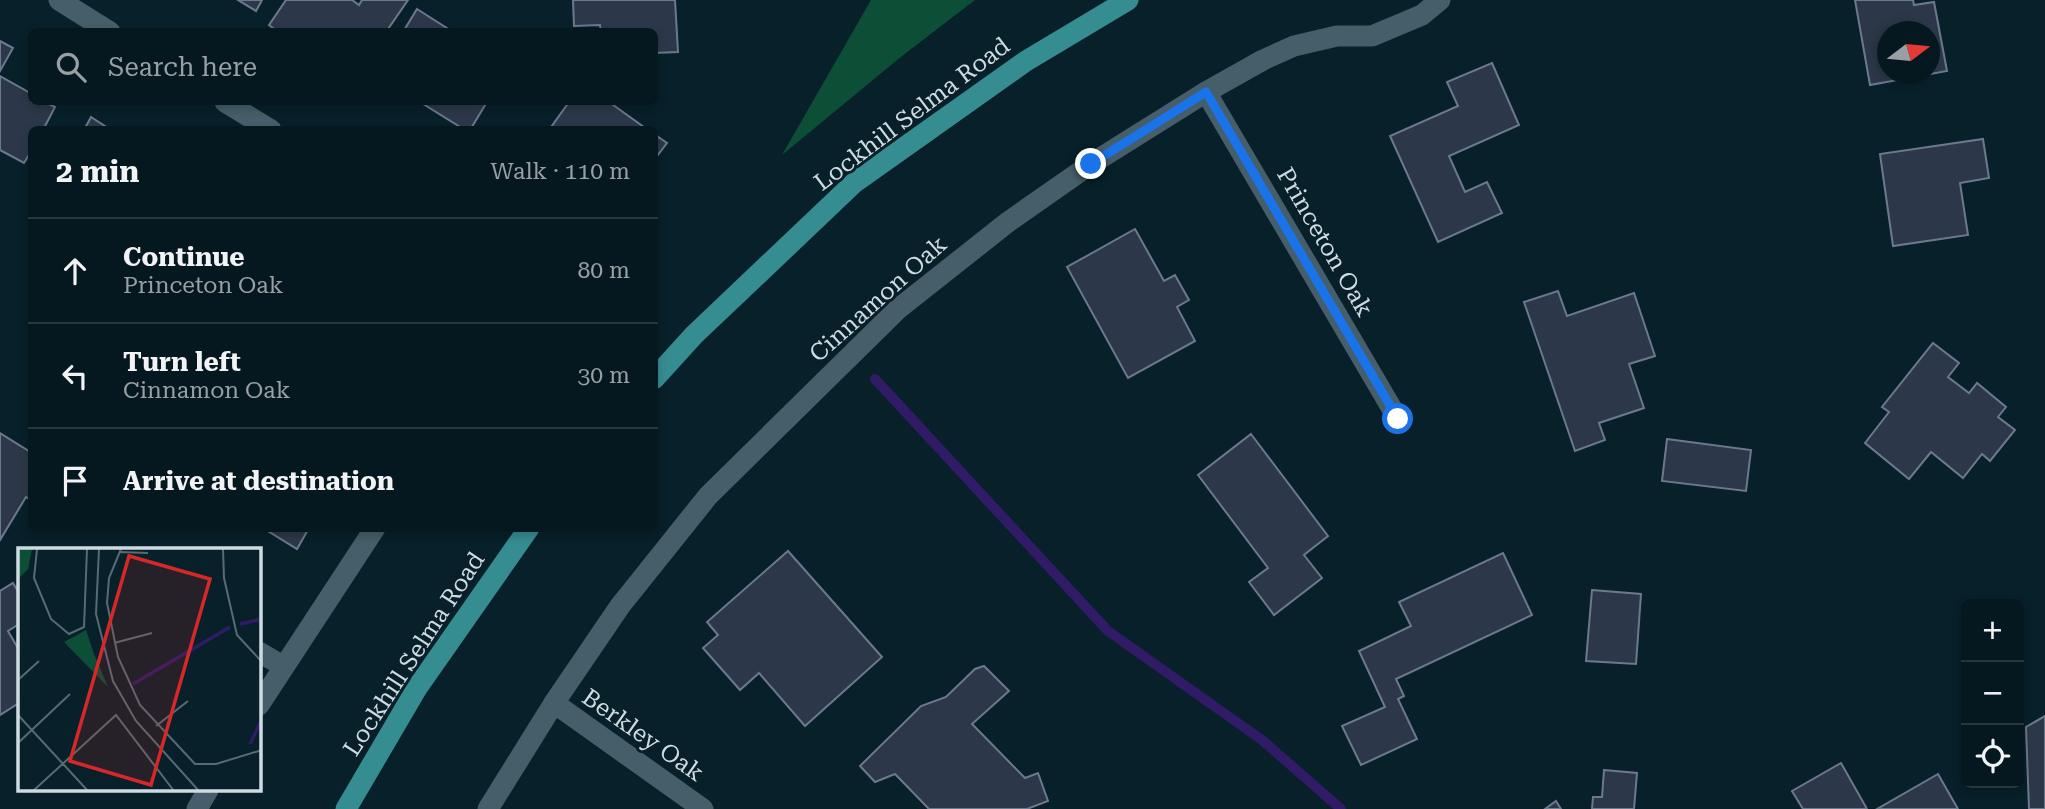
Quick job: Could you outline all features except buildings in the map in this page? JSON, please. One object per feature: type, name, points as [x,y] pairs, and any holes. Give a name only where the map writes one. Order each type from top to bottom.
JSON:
[{"type":"main road","name":"Lockhill Selma Road","points":[[658,375],[694,335],[854,183],[1026,61],[1128,0]]},
{"type":"main road","name":"Lockhill Selma Road","points":[[346,809],[417,688],[526,532]]},
{"type":"street","points":[[59,0],[104,28]]},
{"type":"street","name":"Cinnamon Oak","points":[[488,809],[554,703],[620,606],[708,496],[898,309],[1008,222],[1091,164],[1206,92],[1294,46],[1338,37],[1372,36],[1422,15],[1440,0]]},
{"type":"street","name":"Princeton Oak","points":[[1206,92],[1398,419]]},
{"type":"street","points":[[230,105],[264,126]]},
{"type":"street","points":[[261,702],[372,532]]},
{"type":"street","points":[[261,653],[283,666]]},
{"type":"street","name":"Berkley Oak","points":[[554,703],[703,809]]},
{"type":"street","points":[[197,809],[207,792]]},
{"type":"green space","points":[[871,0],[975,0],[782,155]]},
{"type":"waterway","points":[[875,379],[1108,631],[1262,740],[1341,809]]},
{"type":"route","points":[[1091,164],[1206,92],[1398,419]]}]
